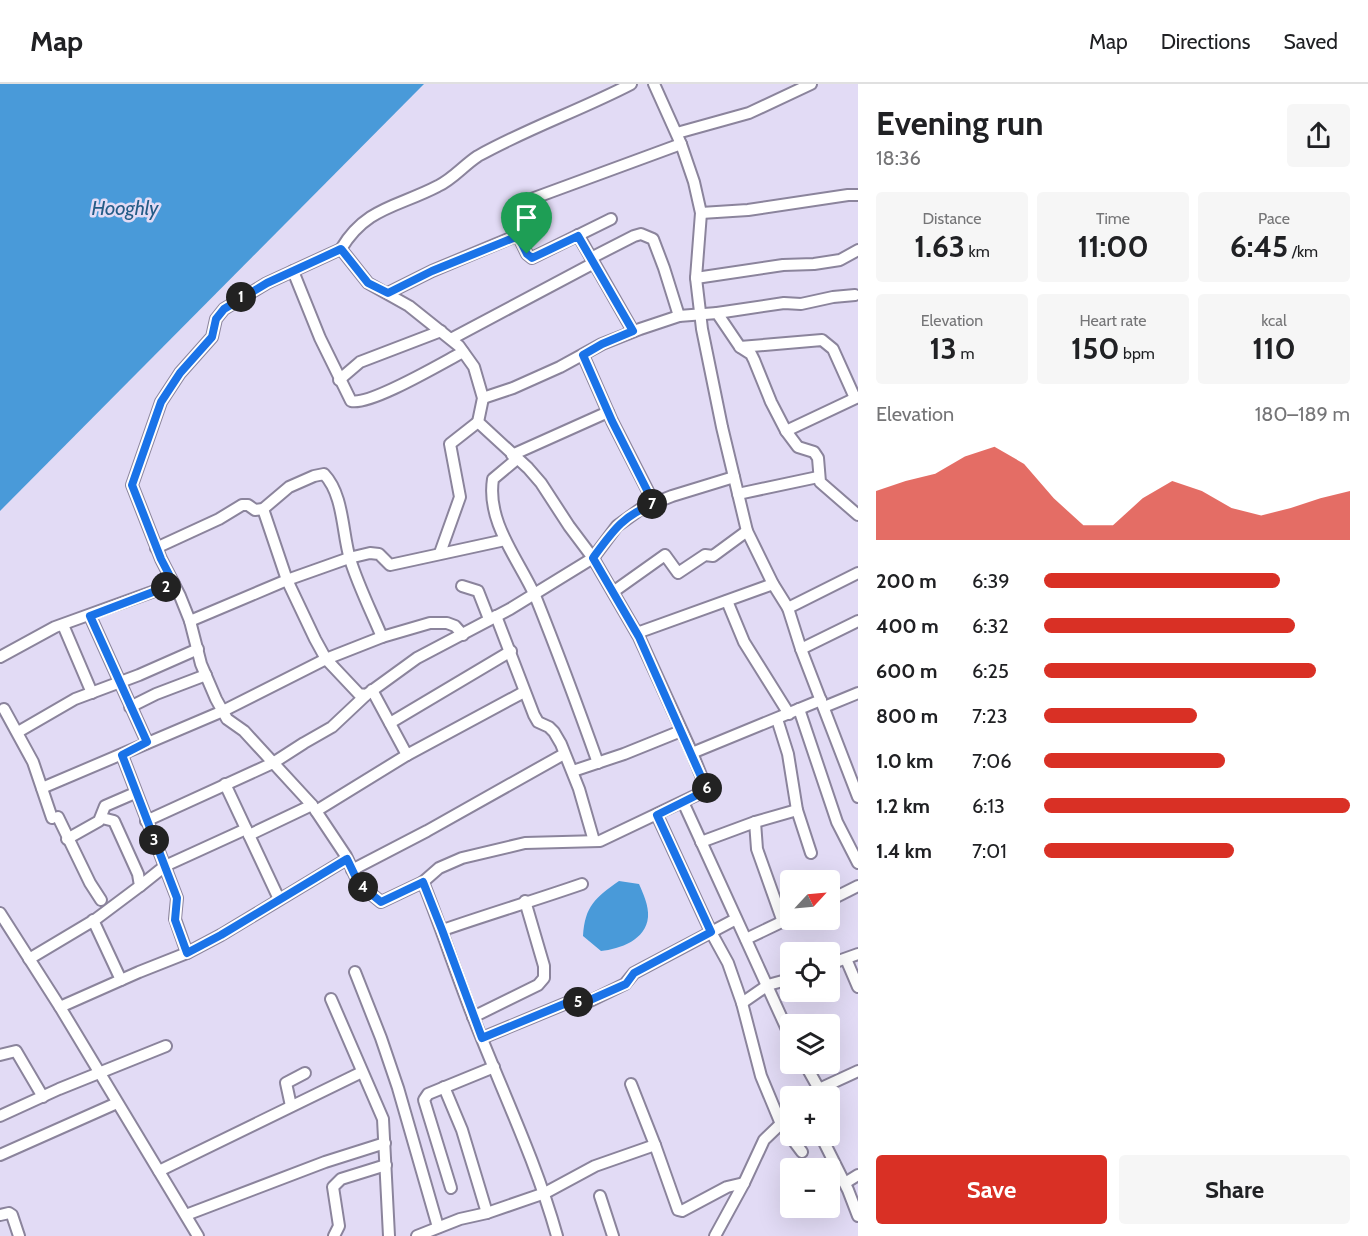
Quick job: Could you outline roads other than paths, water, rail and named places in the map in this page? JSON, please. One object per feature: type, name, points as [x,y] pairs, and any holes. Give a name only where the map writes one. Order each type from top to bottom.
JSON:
[{"type":"street","points":[[478,422],[541,483],[593,558],[637,633],[707,790],[600,841],[525,843],[462,858],[439,868],[423,882],[381,902],[359,884],[347,859],[314,808],[244,731],[227,719],[206,675],[190,621],[156,548],[132,485],[161,402],[180,373],[212,337],[216,319],[224,309],[267,283],[341,249],[350,234],[363,221],[400,202],[440,186],[476,158],[531,129],[588,106],[631,84]]},
{"type":"street","points":[[654,84],[679,138],[694,182],[701,213],[696,278],[700,315],[722,427],[747,531],[773,584],[788,608],[801,649],[858,797]]},
{"type":"street","points":[[611,219],[532,258],[527,254],[518,236],[513,212],[526,201],[679,138],[749,113],[811,84]]},
{"type":"street","points":[[701,213],[748,210],[858,195]]},
{"type":"street","points":[[451,339],[641,234],[653,239],[679,316]]},
{"type":"street","points":[[388,293],[432,271],[518,236]]},
{"type":"street","points":[[578,236],[633,331]]},
{"type":"street","points":[[341,249],[368,283],[409,306],[441,330],[474,367],[483,398],[478,422],[450,444],[460,496],[440,553]]},
{"type":"street","points":[[696,278],[783,265],[840,260],[858,250]]},
{"type":"street","points":[[293,270],[339,380],[351,401],[362,402],[463,352]]},
{"type":"street","points":[[483,398],[513,388],[633,331],[679,316],[784,303],[801,304],[855,295]]},
{"type":"street","points":[[717,313],[740,347],[751,354],[786,431],[798,447],[814,452],[818,458],[820,482],[858,515]]},
{"type":"street","points":[[339,380],[360,362],[441,330]]},
{"type":"street","points":[[740,347],[822,340],[833,349],[857,397],[786,431]]},
{"type":"street","points":[[583,355],[608,412],[654,504]]},
{"type":"street","points":[[598,763],[567,676],[534,595],[505,540],[493,499],[492,486],[493,479],[515,457],[608,412]]},
{"type":"street","points":[[156,548],[219,519],[242,505],[248,505],[255,510],[263,509],[289,487],[324,474],[331,483],[344,520],[349,558],[382,637]]},
{"type":"street","points":[[146,820],[273,763],[304,742],[332,728],[369,692],[417,658],[534,595],[593,558],[616,526],[631,515],[654,504],[734,477]]},
{"type":"street","points":[[738,494],[819,477]]},
{"type":"street","points":[[263,509],[287,580],[326,659],[359,694],[369,692]]},
{"type":"street","points":[[613,592],[664,555],[678,573],[705,555],[713,556],[747,531]]},
{"type":"street","points":[[190,621],[287,580],[349,558],[370,553],[379,554],[390,565],[505,540]]},
{"type":"street","points":[[788,608],[858,573]]},
{"type":"street","points":[[0,657],[55,627],[174,584]]},
{"type":"street","points":[[637,633],[773,584]]},
{"type":"street","points":[[462,586],[478,591],[511,651],[524,692],[538,722],[554,732],[573,771],[594,842]]},
{"type":"street","points":[[727,601],[744,642],[756,663],[794,712],[837,822],[858,863]]},
{"type":"street","points":[[90,616],[147,742]]},
{"type":"street","points":[[801,649],[858,621]]},
{"type":"street","points":[[42,788],[223,711],[326,659],[382,637],[430,623],[447,623],[455,626],[463,635]]},
{"type":"street","points":[[63,625],[93,693]]},
{"type":"street","points":[[18,732],[75,699],[198,649]]},
{"type":"street","points":[[390,723],[511,651]]},
{"type":"street","points":[[130,707],[156,694],[206,675]]},
{"type":"street","points":[[369,692],[390,723],[407,755]]},
{"type":"street","points":[[29,959],[93,920],[165,866],[247,832],[314,808],[524,692]]},
{"type":"street","points":[[692,753],[794,712],[858,693]]},
{"type":"street","points":[[1,708],[18,732],[55,817],[101,900]]},
{"type":"street","points":[[777,719],[788,754],[797,810],[811,853]]},
{"type":"street","points":[[573,771],[681,730]]},
{"type":"street","points":[[352,870],[428,831],[564,754]]},
{"type":"street","points":[[122,755],[178,902],[175,920],[187,953]]},
{"type":"street","points":[[225,784],[279,898]]},
{"type":"street","points":[[68,839],[102,818],[105,806],[135,793]]},
{"type":"street","points":[[683,802],[781,1014]]},
{"type":"street","points":[[701,842],[755,822],[797,810]]},
{"type":"street","points":[[657,815],[711,932],[728,963],[742,1003],[761,1076],[780,1122]]},
{"type":"street","points":[[102,818],[114,821],[138,874],[140,886]]},
{"type":"street","points":[[755,822],[757,849],[780,903]]},
{"type":"street","points":[[60,1007],[187,953],[347,859]]},
{"type":"street","points":[[423,882],[473,1017],[545,1193],[557,1236]]},
{"type":"street","points":[[442,930],[582,884]]},
{"type":"street","points":[[840,895],[858,886]]},
{"type":"street","points":[[473,1017],[538,986],[544,978],[544,966],[525,901]]},
{"type":"street","points":[[0,913],[60,1007],[197,1235]]},
{"type":"street","points":[[482,1038],[564,1004],[590,1000],[626,984],[634,973],[736,919]]},
{"type":"street","points":[[93,920],[121,980]]},
{"type":"street","points":[[746,939],[780,923]]},
{"type":"street","points":[[840,961],[858,954]]},
{"type":"street","points":[[846,959],[858,987]]},
{"type":"street","points":[[355,972],[398,1088],[438,1227]]},
{"type":"street","points":[[742,1003],[768,985],[780,982]]},
{"type":"street","points":[[331,999],[381,1113],[385,1143],[389,1236]]},
{"type":"street","points":[[0,1116],[166,1046]]},
{"type":"street","points":[[0,1055],[16,1051],[43,1096]]},
{"type":"street","points":[[451,1188],[424,1100],[428,1094],[494,1067]]},
{"type":"street","points":[[829,1086],[858,1071]]},
{"type":"street","points":[[159,1171],[362,1072]]},
{"type":"street","points":[[291,1106],[286,1083],[306,1073]]},
{"type":"street","points":[[631,1084],[678,1210],[682,1211],[727,1187],[744,1183]]},
{"type":"street","points":[[444,1087],[462,1130],[487,1213]]},
{"type":"street","points":[[0,1155],[117,1102]]},
{"type":"street","points":[[715,1236],[764,1140],[780,1125]]},
{"type":"street","points":[[186,1215],[325,1162],[385,1143]]},
{"type":"street","points":[[417,1236],[460,1219],[487,1213],[545,1193],[595,1166],[655,1145]]},
{"type":"street","points":[[798,1146],[802,1152]]},
{"type":"street","points":[[826,1146],[845,1183],[858,1216]]},
{"type":"street","points":[[334,1236],[339,1226],[333,1187],[341,1179],[386,1166]]},
{"type":"street","points":[[845,1183],[858,1175]]},
{"type":"street","points":[[600,1196],[613,1236]]},
{"type":"street","points":[[0,1215],[9,1213],[12,1215],[19,1236]]},
{"type":"water","name":"Hooghly","points":[[0,84],[424,84],[0,511]]},
{"type":"water","points":[[619,881],[639,884],[648,908],[646,925],[631,942],[601,951],[583,936],[586,917],[598,898]]}]
